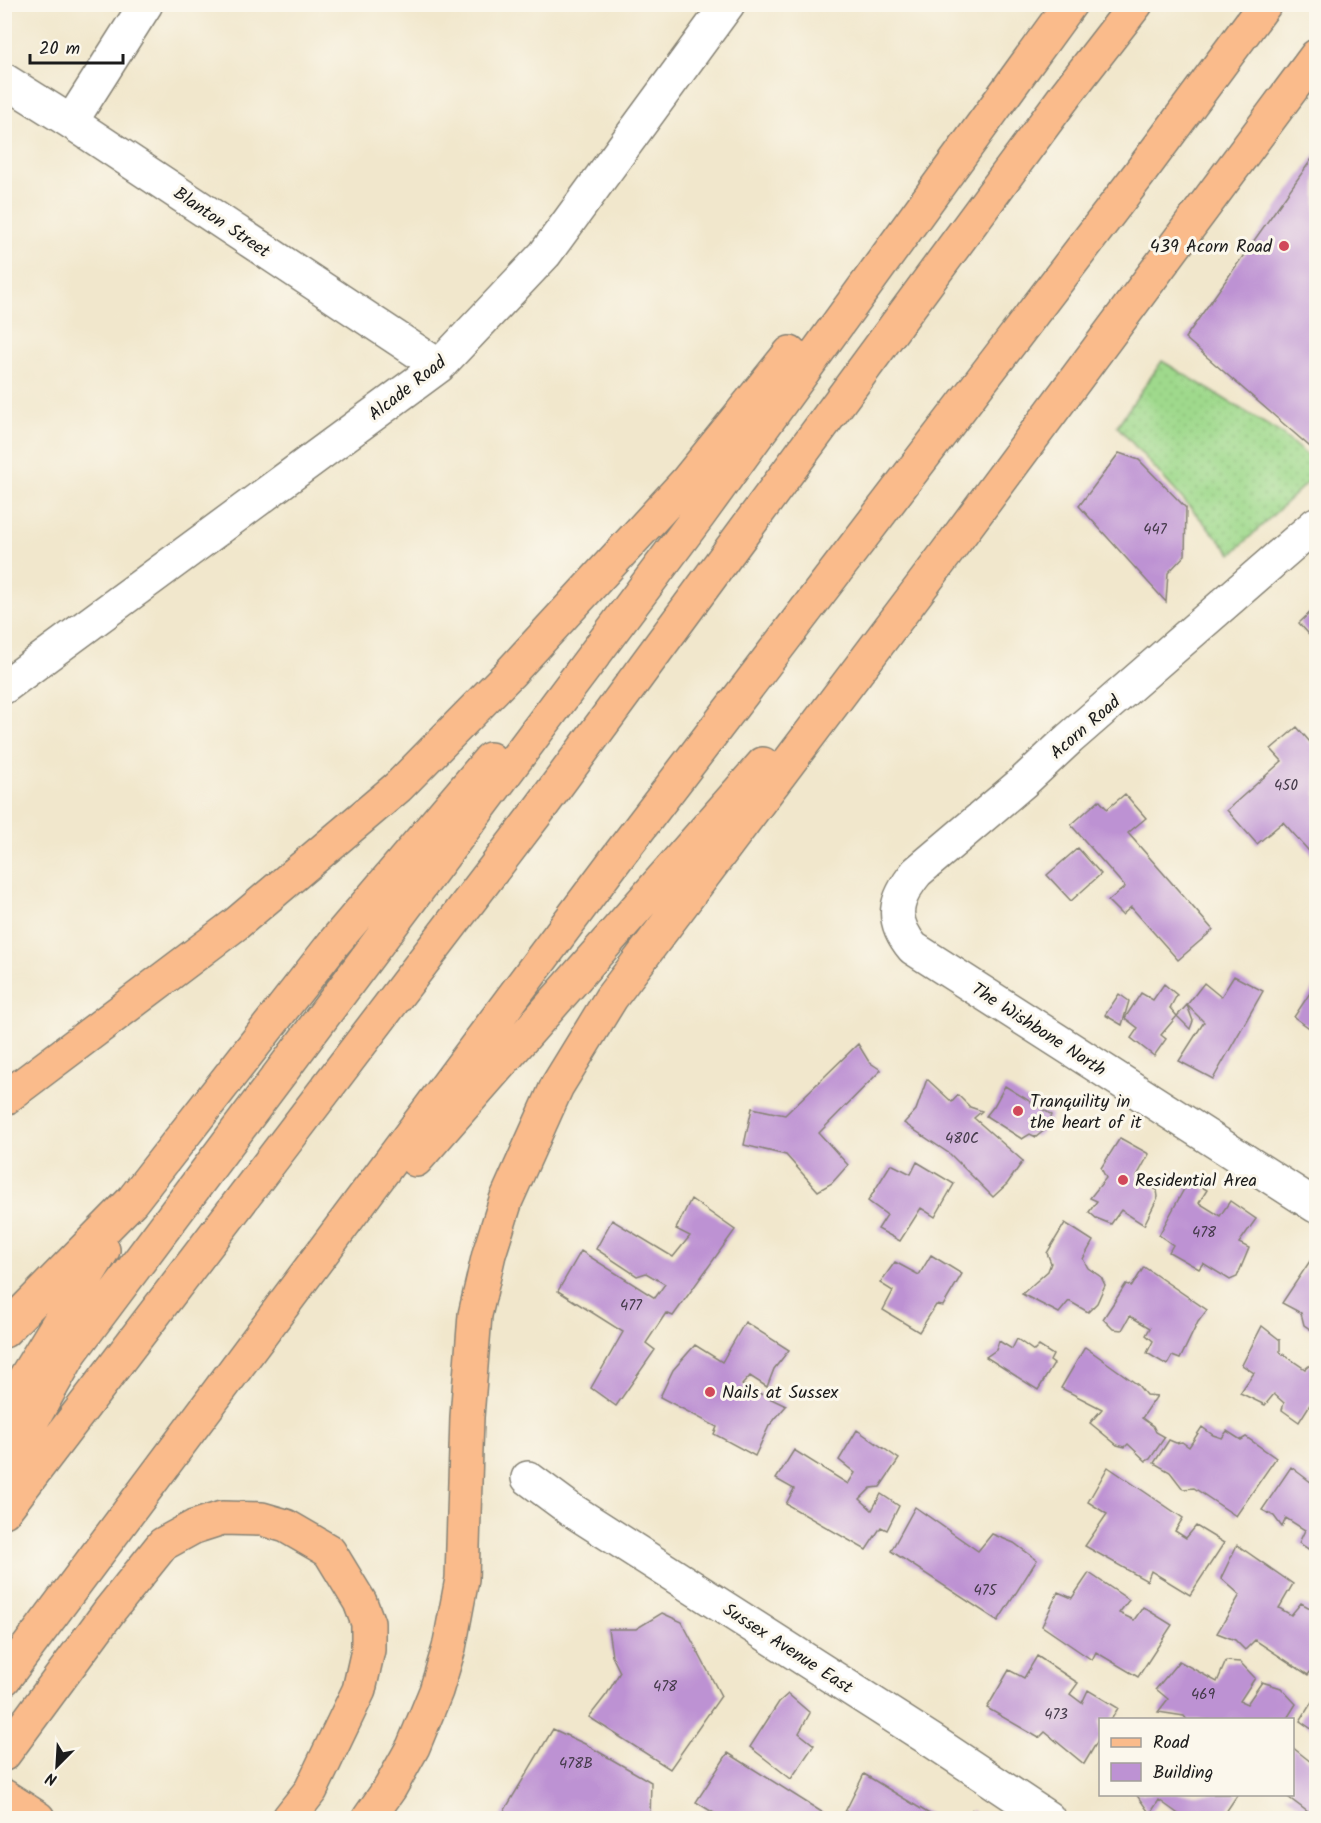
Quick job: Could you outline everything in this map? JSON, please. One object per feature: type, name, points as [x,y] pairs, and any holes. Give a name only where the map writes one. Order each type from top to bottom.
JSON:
[{"type":"main road","points":[[4,1470],[71,1352],[699,515],[1070,4]]},
{"type":"main road","points":[[4,1511],[534,817],[1067,93],[1136,4]]},
{"type":"main road","points":[[4,1679],[616,859],[1139,174],[1264,4]]},
{"type":"main road","points":[[369,1818],[390,1788],[413,1747],[436,1691],[448,1648],[462,1579],[467,1417],[475,1315],[489,1254],[506,1200],[557,1086],[611,998],[1317,56]]},
{"type":"main road","points":[[4,1099],[236,924],[399,787],[509,674],[686,482],[1028,61]]},
{"type":"main road","points":[[4,1331],[132,1201],[333,944],[699,515]]},
{"type":"main road","points":[[252,1347],[942,559]]},
{"type":"main road","points":[[4,1412],[132,1201]]},
{"type":"main road","points":[[4,1755],[110,1610],[164,1544],[194,1527],[222,1518],[262,1519],[286,1526],[329,1551],[360,1602],[368,1623],[368,1650],[359,1690],[311,1790],[289,1818]]},
{"type":"main road","points":[[4,1796],[37,1818]]},
{"type":"street","points":[[71,122],[146,4]]},
{"type":"street","name":"Alcade Road","points":[[4,687],[439,366],[544,254],[728,4]]},
{"type":"street","name":"Blanton Street","points":[[4,80],[439,366]]},
{"type":"street","name":"Acorn Road","points":[[914,948],[902,931],[897,911],[905,887],[917,872],[1014,790],[1069,739],[1317,524]]},
{"type":"street","name":"The Wishbone North","points":[[914,948],[1317,1206]]},
{"type":"street","name":"Sussex Avenue East","points":[[528,1478],[586,1520],[924,1735],[1048,1818]]},
{"type":"green space","points":[[1162,361],[1279,432],[1316,463],[1316,474],[1232,554],[1117,426]]},
{"type":"building","name":"439 Acorn Road","points":[[1316,153],[1316,452],[1185,338]]},
{"type":"building","points":[[1119,453],[1139,460],[1186,508],[1185,555],[1168,573],[1166,602],[1079,506]]},
{"type":"building","points":[[1316,607],[1316,642],[1299,623]]},
{"type":"building","points":[[1297,727],[1316,749],[1316,859],[1283,822],[1257,844],[1227,810],[1282,761],[1271,749]]},
{"type":"building","points":[[1125,794],[1146,818],[1128,833],[1213,930],[1178,960],[1131,907],[1122,915],[1108,901],[1125,887],[1071,825],[1099,800],[1107,809]]},
{"type":"building","points":[[1078,848],[1101,874],[1071,901],[1047,875]]},
{"type":"building","points":[[1234,976],[1263,991],[1213,1079],[1179,1061],[1204,1022],[1187,1005],[1204,983],[1221,997]]},
{"type":"building","points":[[1164,984],[1177,995],[1170,1008],[1177,1016],[1161,1035],[1166,1039],[1154,1056],[1131,1038],[1138,1028],[1125,1018],[1141,993],[1153,1000]]},
{"type":"building","points":[[1316,984],[1316,1030],[1315,1032],[1294,1017]]},
{"type":"building","points":[[1119,994],[1129,1001],[1122,1025],[1105,1015]]},
{"type":"building","points":[[1187,1005],[1193,1021],[1190,1029],[1177,1016]]},
{"type":"building","points":[[858,1044],[869,1062],[881,1070],[819,1133],[848,1165],[832,1183],[818,1191],[786,1155],[744,1145],[752,1108],[785,1115]]},
{"type":"building","points":[[927,1079],[952,1102],[958,1095],[970,1107],[982,1111],[974,1118],[1023,1161],[1007,1184],[993,1197],[950,1154],[904,1123],[916,1110]]},
{"type":"building","name":"Tranquility in the heart of it","points":[[1005,1086],[1052,1115],[1046,1129],[1036,1137],[1030,1134],[1022,1139],[986,1116]]},
{"type":"building","name":"Residential Area","points":[[1120,1138],[1149,1154],[1137,1176],[1157,1190],[1158,1197],[1144,1225],[1121,1210],[1111,1224],[1096,1218],[1089,1212],[1097,1201],[1090,1198],[1106,1178],[1101,1168]]},
{"type":"building","points":[[917,1162],[954,1184],[935,1217],[921,1208],[900,1241],[878,1229],[887,1215],[868,1201],[891,1164],[911,1174]]},
{"type":"building","points":[[1189,1180],[1207,1190],[1199,1203],[1220,1216],[1230,1201],[1256,1219],[1239,1243],[1249,1248],[1237,1277],[1230,1280],[1203,1263],[1199,1269],[1169,1252],[1173,1245],[1159,1235]]},
{"type":"building","points":[[691,1199],[735,1230],[673,1316],[666,1313],[646,1343],[655,1350],[616,1406],[591,1388],[623,1332],[558,1291],[581,1251],[655,1298],[665,1284],[646,1273],[637,1276],[596,1249],[612,1220],[673,1257],[690,1236],[676,1229]]},
{"type":"building","points":[[1065,1223],[1093,1241],[1083,1259],[1088,1268],[1101,1277],[1105,1285],[1097,1303],[1088,1312],[1069,1301],[1059,1313],[1022,1294],[1048,1271],[1051,1263],[1047,1253]]},
{"type":"building","points":[[1316,1252],[1316,1333],[1304,1325],[1301,1313],[1282,1303]]},
{"type":"building","points":[[931,1255],[962,1274],[943,1306],[936,1305],[919,1332],[883,1310],[893,1291],[880,1283],[895,1262],[919,1275]]},
{"type":"building","points":[[1144,1267],[1207,1310],[1198,1322],[1180,1359],[1172,1356],[1167,1365],[1147,1353],[1153,1341],[1146,1335],[1150,1328],[1130,1316],[1122,1330],[1113,1329],[1103,1319],[1126,1284],[1132,1286]]},
{"type":"building","name":"Nails at Sussex","points":[[745,1322],[789,1350],[774,1369],[767,1387],[750,1376],[742,1385],[786,1406],[769,1426],[755,1456],[714,1434],[717,1427],[660,1397],[673,1370],[695,1345],[722,1362]]},
{"type":"building","points":[[1262,1326],[1280,1340],[1280,1352],[1305,1369],[1310,1365],[1316,1367],[1316,1395],[1299,1422],[1282,1410],[1284,1403],[1274,1394],[1265,1405],[1240,1393],[1254,1373],[1242,1365]]},
{"type":"building","points":[[1017,1339],[1034,1351],[1039,1346],[1053,1355],[1050,1361],[1054,1364],[1038,1390],[986,1357],[996,1350],[999,1341],[1012,1349]]},
{"type":"building","points":[[1085,1347],[1138,1385],[1146,1395],[1157,1396],[1142,1418],[1153,1426],[1156,1432],[1165,1437],[1150,1459],[1146,1461],[1128,1444],[1125,1447],[1117,1445],[1090,1423],[1102,1409],[1061,1388]]},
{"type":"building","points":[[1202,1427],[1222,1438],[1227,1431],[1241,1440],[1246,1437],[1276,1458],[1236,1516],[1194,1488],[1183,1489],[1170,1472],[1154,1463],[1169,1440],[1176,1443],[1182,1442],[1189,1447]]},
{"type":"building","points":[[857,1430],[899,1459],[880,1487],[871,1488],[860,1499],[872,1510],[881,1494],[899,1506],[887,1530],[881,1527],[866,1550],[786,1504],[794,1489],[776,1479],[794,1450],[848,1484],[855,1473],[839,1460]]},
{"type":"building","points":[[1108,1467],[1183,1518],[1175,1531],[1186,1538],[1196,1526],[1224,1543],[1190,1595],[1151,1571],[1147,1581],[1085,1546],[1107,1514],[1088,1502]]},
{"type":"building","points":[[1291,1467],[1316,1486],[1316,1554],[1299,1543],[1305,1530],[1286,1518],[1282,1527],[1274,1516],[1262,1510]]},
{"type":"building","points":[[915,1507],[978,1551],[992,1534],[1014,1543],[1037,1560],[998,1621],[891,1551]]},
{"type":"building","points":[[1237,1545],[1293,1584],[1279,1608],[1291,1615],[1301,1603],[1310,1608],[1316,1598],[1316,1664],[1308,1675],[1255,1640],[1245,1650],[1235,1640],[1217,1633],[1240,1595],[1221,1578]]},
{"type":"building","points":[[1089,1573],[1129,1600],[1119,1613],[1134,1620],[1143,1607],[1172,1625],[1138,1677],[1096,1652],[1092,1660],[1042,1626],[1058,1592],[1072,1598]]},
{"type":"building","points":[[662,1613],[682,1622],[721,1696],[670,1769],[589,1717],[620,1672],[612,1656],[608,1629],[636,1629]]},
{"type":"building","points":[[1037,1656],[1078,1683],[1070,1694],[1082,1703],[1088,1690],[1118,1708],[1112,1718],[1099,1718],[1099,1739],[1084,1764],[1045,1732],[1039,1738],[987,1708],[1009,1670],[1024,1678]]},
{"type":"building","points":[[1179,1661],[1217,1682],[1226,1661],[1240,1662],[1255,1678],[1240,1701],[1247,1704],[1262,1682],[1281,1688],[1296,1704],[1287,1718],[1186,1718],[1158,1712],[1168,1699],[1156,1689]]},
{"type":"building","points":[[788,1694],[810,1713],[799,1733],[814,1745],[791,1779],[750,1747],[779,1702]]},
{"type":"building","points":[[1313,1700],[1316,1702],[1316,1732],[1300,1721]]},
{"type":"building","points":[[553,1729],[585,1744],[651,1782],[650,1818],[500,1818]]},
{"type":"building","points":[[1294,1749],[1316,1766],[1316,1818],[1287,1796],[1294,1796]]},
{"type":"building","points":[[728,1753],[828,1816],[826,1818],[722,1818],[696,1802]]},
{"type":"building","points":[[864,1774],[936,1818],[842,1818]]},
{"type":"building","points":[[1137,1796],[1237,1796],[1222,1818],[1184,1818],[1159,1800],[1150,1814]]},
{"type":"building","points":[[972,1810],[980,1818],[970,1818]]},
{"type":"place","name":"439 Acorn Road","points":[[1284,246]]},
{"type":"place","name":"Tranquility in the heart of it","points":[[1018,1111]]},
{"type":"place","name":"Residential Area","points":[[1123,1180]]},
{"type":"place","name":"Nails at Sussex","points":[[710,1392]]}]
